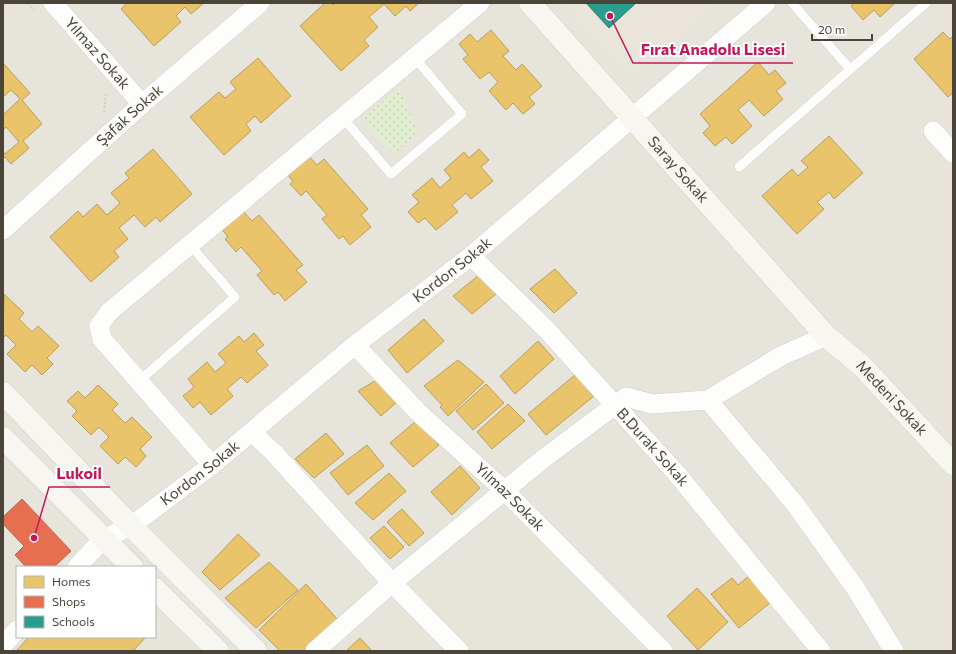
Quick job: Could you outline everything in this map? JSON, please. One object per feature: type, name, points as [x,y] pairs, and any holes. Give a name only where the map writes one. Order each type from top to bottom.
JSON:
[{"type":"main road","name":"Saray Sokak","points":[[530,3],[826,336]]},
{"type":"main road","name":"Medeni Sokak","points":[[826,336],[862,366],[953,464]]},
{"type":"main road","points":[[3,393],[131,526],[256,651]]},
{"type":"main road","points":[[3,438],[131,566]]},
{"type":"main road","points":[[156,591],[218,651]]},
{"type":"street","name":"Yılmaz Sokak","points":[[53,3],[142,104]]},
{"type":"street","name":"Şafak Sokak","points":[[3,230],[142,104],[260,3]]},
{"type":"street","points":[[212,465],[102,339],[99,326],[109,312],[480,3]]},
{"type":"street","name":"Kordon Sokak","points":[[103,539],[131,526],[212,465],[355,345],[471,256],[632,119],[757,6]]},
{"type":"street","points":[[934,131],[953,153]]},
{"type":"street","name":"B.Durak Sokak","points":[[471,256],[546,328],[677,474],[821,651]]},
{"type":"street","points":[[315,651],[392,583],[505,491],[626,396],[652,404],[708,400],[781,356],[826,336]]},
{"type":"street","name":"Yılmaz Sokak","points":[[355,345],[418,412],[505,491],[663,651]]},
{"type":"street","points":[[708,400],[795,504],[856,589],[894,651]]},
{"type":"street","points":[[252,432],[274,453],[392,583],[460,651]]},
{"type":"street","points":[[78,566],[103,539]]},
{"type":"street","points":[[3,645],[16,631]]},
{"type":"lane","points":[[792,3],[850,69]]},
{"type":"lane","points":[[739,167],[926,3]]},
{"type":"lane","points":[[343,118],[391,174],[462,114],[415,58]]},
{"type":"lane","points":[[139,381],[235,297],[190,245]]},
{"type":"shaded area","points":[[3,3],[953,3],[953,651],[3,651]]},
{"type":"shaded area","points":[[564,3],[716,3],[641,68],[622,69]]},
{"type":"green space","points":[[399,88],[418,132],[394,154],[362,118]]},
{"type":"building: Homes","points":[[127,3],[204,3],[191,14],[185,7],[176,16],[181,22],[154,46],[121,9]]},
{"type":"building: Homes","points":[[325,3],[331,3],[333,5],[336,3],[419,3],[410,11],[406,6],[395,16],[384,4],[369,17],[378,27],[364,40],[369,46],[341,71],[300,26]]},
{"type":"building: Homes","points":[[854,3],[895,3],[880,17],[874,10],[863,20],[851,6]]},
{"type":"building: Homes","points":[[491,30],[509,51],[503,56],[516,70],[522,64],[542,86],[529,97],[535,104],[523,114],[513,103],[506,110],[489,91],[498,82],[489,72],[480,79],[463,59],[468,55],[459,44],[470,34],[477,42]]},
{"type":"building: Homes","points":[[943,32],[950,39],[953,36],[953,93],[948,97],[914,59]]},
{"type":"building: Homes","points":[[258,58],[291,96],[261,123],[255,116],[246,124],[251,131],[224,155],[190,117],[219,92],[225,98],[236,89],[230,82]]},
{"type":"building: Homes","points":[[758,62],[769,75],[775,70],[786,83],[776,91],[783,99],[764,116],[749,100],[738,110],[752,126],[732,144],[726,137],[715,146],[703,133],[710,126],[700,114]]},
{"type":"building: Homes","points":[[3,63],[30,93],[22,100],[42,124],[23,141],[29,148],[11,164],[5,157],[3,159],[3,151],[5,154],[19,142],[6,127],[3,130],[3,115],[20,99],[11,90],[3,97]]},
{"type":"building: Homes","points":[[829,136],[863,173],[834,199],[829,192],[817,202],[824,209],[797,234],[762,196],[792,169],[798,176],[808,167],[801,161]]},
{"type":"building: Homes","points":[[153,149],[192,194],[160,222],[156,217],[145,227],[134,215],[119,228],[128,239],[114,251],[119,257],[91,282],[50,237],[78,211],[83,217],[97,204],[107,215],[120,203],[111,193],[129,178],[125,173]]},
{"type":"building: Homes","points":[[479,149],[489,160],[481,167],[493,181],[471,199],[466,193],[452,205],[458,212],[436,230],[425,218],[418,223],[408,212],[419,202],[412,195],[432,178],[440,188],[451,178],[444,170],[464,152],[469,158]]},
{"type":"building: Homes","points":[[307,154],[317,165],[324,159],[368,209],[361,215],[371,227],[350,245],[343,236],[339,239],[322,219],[327,215],[306,191],[301,196],[290,184],[293,181],[286,173]]},
{"type":"building: Homes","points":[[242,210],[252,221],[259,215],[303,265],[296,270],[307,282],[285,301],[278,292],[274,295],[257,275],[262,271],[241,247],[236,252],[225,239],[228,237],[221,228]]},
{"type":"building: Homes","points":[[555,269],[577,293],[554,313],[530,289]]},
{"type":"building: Homes","points":[[484,271],[502,289],[472,314],[453,296]]},
{"type":"building: Homes","points":[[4,294],[24,313],[19,319],[32,332],[38,326],[59,346],[47,358],[53,364],[42,375],[32,365],[25,372],[7,354],[16,345],[6,335],[3,338]]},
{"type":"building: Homes","points":[[424,319],[444,341],[407,373],[388,350]]},
{"type":"building: Homes","points":[[254,333],[264,345],[256,351],[268,365],[247,383],[241,377],[227,389],[233,396],[211,415],[200,402],[193,408],[183,396],[194,387],[188,379],[207,362],[215,372],[226,363],[218,354],[239,336],[244,342]]},
{"type":"building: Homes","points":[[538,341],[554,359],[515,394],[500,376]]},
{"type":"building: Homes","points":[[458,360],[484,382],[448,416],[440,407],[442,405],[424,386]]},
{"type":"building: Homes","points":[[576,374],[594,396],[546,435],[528,414]]},
{"type":"building: Homes","points":[[378,379],[398,401],[381,416],[358,391]]},
{"type":"building: Homes","points":[[486,384],[504,403],[473,430],[456,411]]},
{"type":"building: Homes","points":[[98,385],[118,404],[112,410],[125,423],[132,417],[152,437],[140,449],[146,456],[136,467],[125,457],[118,464],[100,446],[109,437],[99,427],[91,435],[72,416],[77,411],[67,401],[78,391],[85,398]]},
{"type":"building: Homes","points":[[508,404],[525,421],[492,449],[477,432]]},
{"type":"building: Homes","points":[[416,421],[439,445],[413,467],[390,443]]},
{"type":"building: Homes","points":[[326,433],[344,454],[314,478],[295,459]]},
{"type":"building: Homes","points":[[367,445],[384,466],[348,495],[330,473]]},
{"type":"building: Homes","points":[[460,466],[480,488],[452,515],[431,492]]},
{"type":"building: Homes","points":[[389,473],[406,491],[373,520],[355,503]]},
{"type":"building: Homes","points":[[402,509],[424,533],[409,546],[387,522]]},
{"type":"building: Homes","points":[[384,526],[404,547],[390,559],[370,538]]},
{"type":"building: Homes","points":[[238,534],[260,555],[220,590],[202,572]]},
{"type":"building: Homes","points":[[269,562],[298,590],[256,628],[225,598]]},
{"type":"building: Homes","points":[[750,575],[771,602],[739,628],[711,594],[732,578],[738,585]]},
{"type":"building: Homes","points":[[306,584],[338,620],[306,651],[280,651],[259,630]]},
{"type":"building: Homes","points":[[697,588],[728,622],[698,650],[667,616]]},
{"type":"building: Homes","points":[[28,638],[145,638],[133,651],[16,651]]},
{"type":"building: Homes","points":[[360,638],[372,651],[346,651]]},
{"type":"building: Shops","points":[[22,499],[71,551],[55,566],[25,566],[15,555],[24,546],[3,524],[3,517]]},
{"type":"building: Schools","points":[[586,3],[636,3],[609,28]]},
{"type":"place","name":"Fırat Anadolu Lisesi","points":[[610,16]]},
{"type":"place","name":"Lukoil","points":[[34,538]]}]
